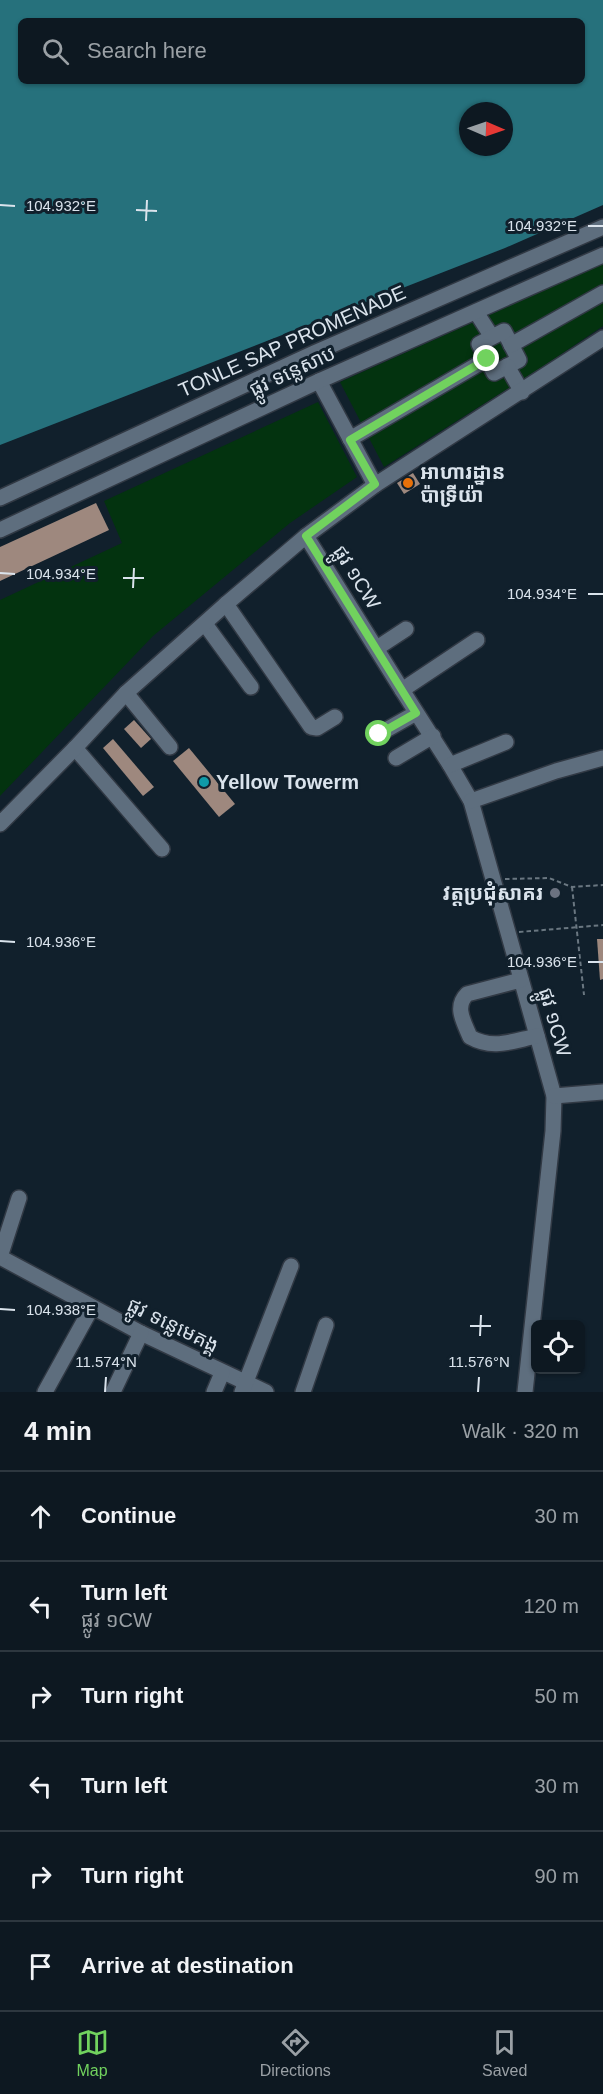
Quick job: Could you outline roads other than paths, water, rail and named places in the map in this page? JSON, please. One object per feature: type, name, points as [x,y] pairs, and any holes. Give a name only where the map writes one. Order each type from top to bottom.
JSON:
[{"type":"street","name":"TONLE SAP PROMENADE","points":[[0,498],[314,353],[603,227]]},
{"type":"street","name":"ផ្លូវ ទន្លេសាប","points":[[0,530],[320,381],[603,255]]},
{"type":"street","points":[[511,345],[603,293]]},
{"type":"street","points":[[476,312],[492,337]]},
{"type":"street","points":[[504,331],[519,360],[494,373],[479,344],[492,337],[504,331]]},
{"type":"street","points":[[0,824],[126,693],[306,536],[375,484],[603,338]]},
{"type":"street","points":[[350,440],[487,359]]},
{"type":"street","points":[[507,366],[522,392]]},
{"type":"street","points":[[320,381],[375,484]]},
{"type":"street","name":"ផ្លូវ ១CW","points":[[306,536],[416,713],[433,736],[471,801],[554,1096],[554,1131],[525,1392]]},
{"type":"street","points":[[226,604],[311,727],[317,728],[335,717]]},
{"type":"street","points":[[205,624],[251,687]]},
{"type":"street","points":[[377,648],[406,629]]},
{"type":"street","points":[[402,690],[477,640]]},
{"type":"street","points":[[126,693],[170,747]]},
{"type":"street","points":[[379,734],[416,713]]},
{"type":"street","points":[[396,758],[433,736]]},
{"type":"street","points":[[450,765],[506,742]]},
{"type":"street","points":[[75,748],[162,849]]},
{"type":"street","points":[[471,801],[556,771],[603,758]]},
{"type":"street","points":[[521,980],[467,994],[461,1000],[459,1008],[470,1037],[480,1043],[500,1044],[537,1036]]},
{"type":"street","points":[[554,1096],[603,1092]]},
{"type":"street","points":[[0,1257],[19,1198]]},
{"type":"street","name":"ផ្លូវ ទន្លេមេគង្គ","points":[[0,1257],[141,1333],[222,1373],[244,1388],[266,1392]]},
{"type":"street","points":[[244,1388],[291,1266]]},
{"type":"street","points":[[45,1392],[92,1307]]},
{"type":"street","points":[[303,1392],[326,1325]]},
{"type":"street","points":[[113,1392],[141,1333]]},
{"type":"street","points":[[214,1392],[222,1373]]},
{"type":"water","points":[[0,0],[603,0],[603,205],[505,248],[0,445]]},
{"type":"place","name":"អាហារដ្ឋាន ប៉ាទ្រីយ៉ា","points":[[408,483]]},
{"type":"place","name":"Yellow Towerm","points":[[204,782]]},
{"type":"place","name":"វត្តប្រជុំសាគរ","points":[[555,893]]}]
